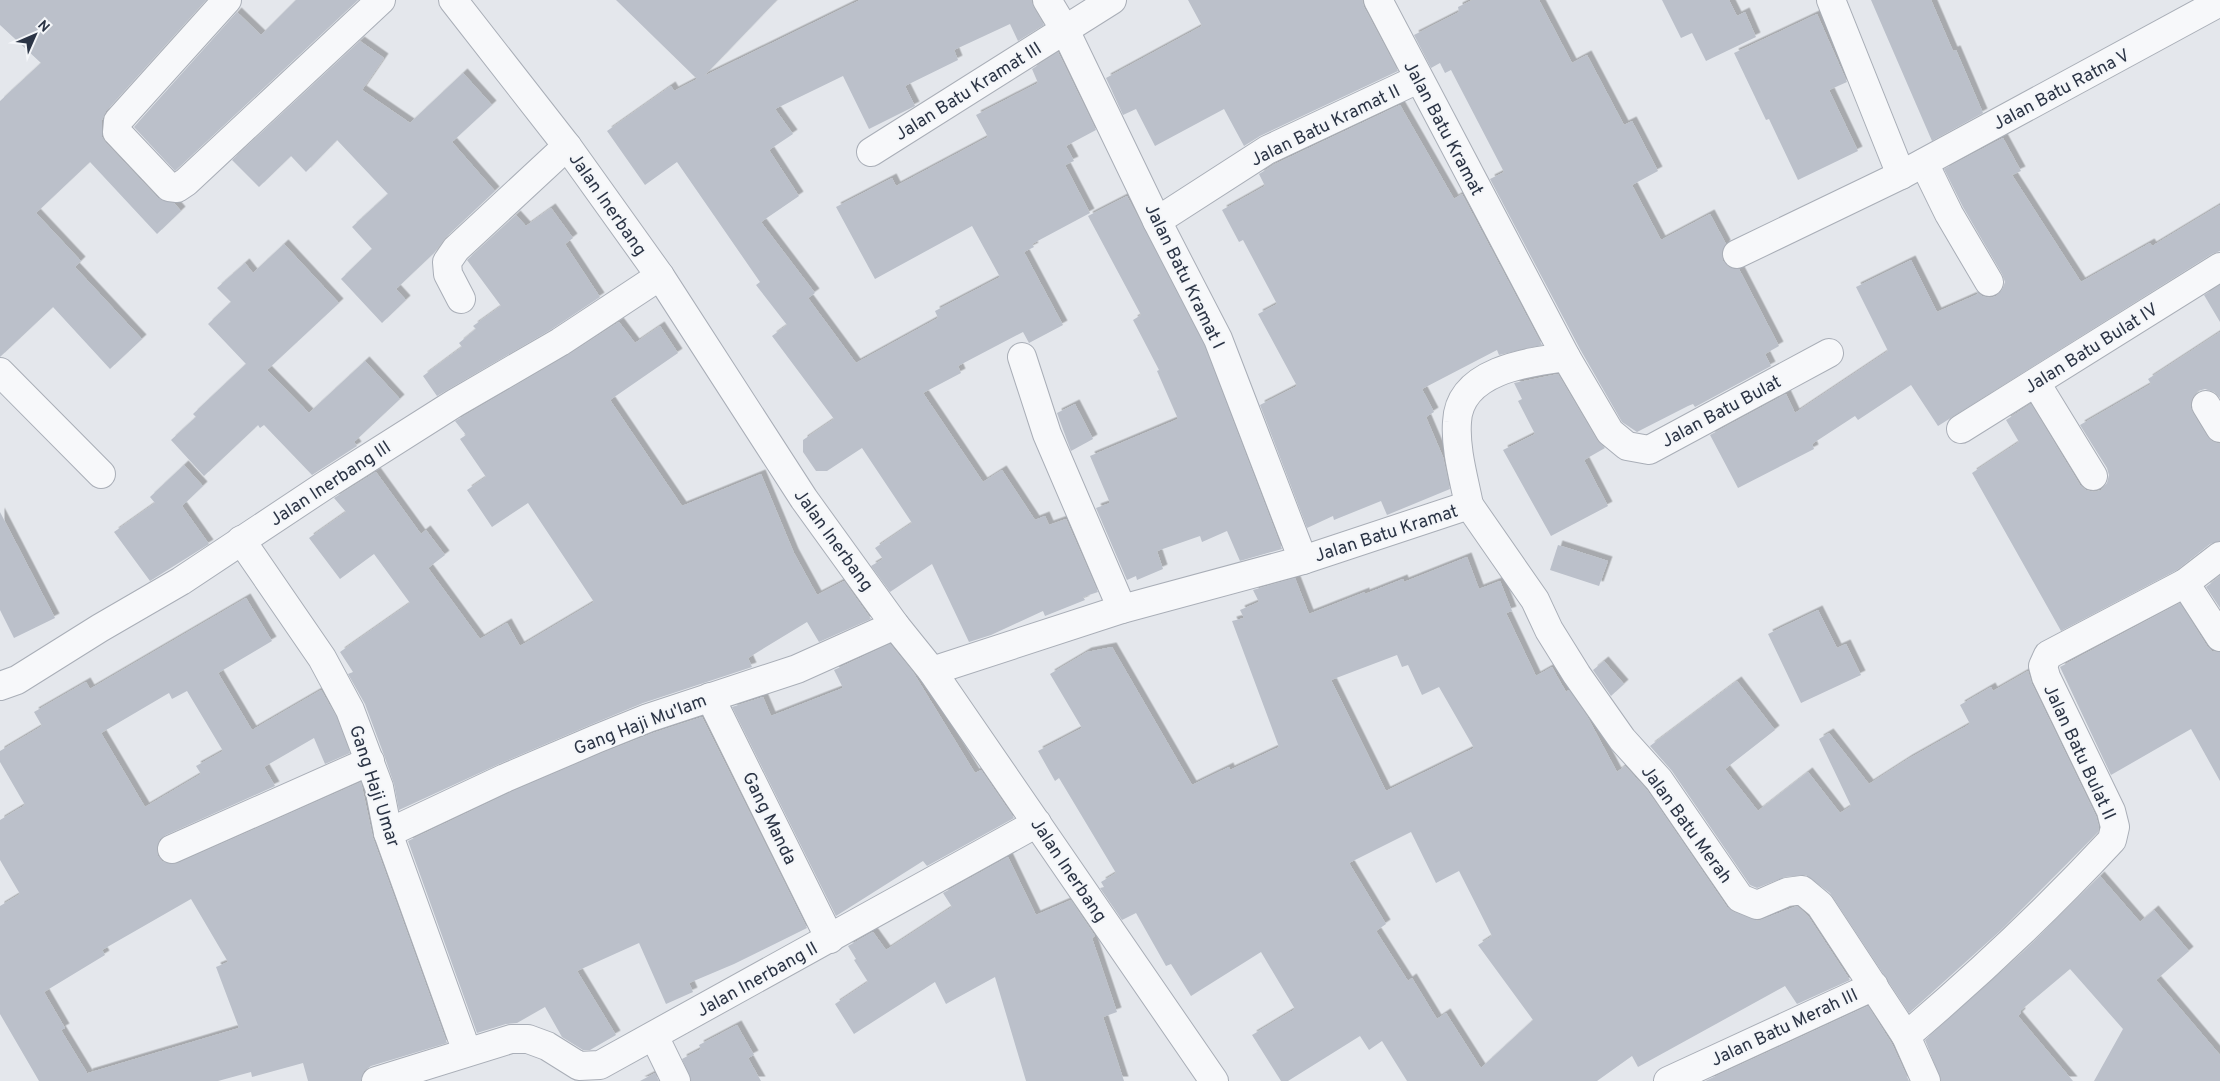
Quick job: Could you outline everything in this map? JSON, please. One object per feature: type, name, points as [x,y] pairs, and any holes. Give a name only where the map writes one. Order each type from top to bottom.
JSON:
[{"type":"street","points":[[227,0],[118,121],[117,132],[169,187],[177,188],[186,182],[381,0]]},
{"type":"street","name":"Jalan Inerbang","points":[[453,0],[567,146],[660,276],[804,499],[895,625],[932,671],[1214,1081]]},
{"type":"street","name":"Jalan Batu Kramat I","points":[[1047,0],[1065,30],[1218,339],[1303,560]]},
{"type":"street","name":"Jalan Batu Kramat III","points":[[871,152],[1112,0]]},
{"type":"street","name":"Jalan Batu Kramat","points":[[932,671],[1122,609],[1303,560],[1469,505],[1456,420],[1463,399],[1480,381],[1507,368],[1524,363],[1566,357],[1378,0]]},
{"type":"street","points":[[1831,0],[1913,169],[1950,214],[1989,282]]},
{"type":"street","name":"Jalan Batu Ratna V","points":[[1737,254],[1913,169],[2220,2]]},
{"type":"street","name":"Jalan Batu Kramat II","points":[[1158,221],[1267,150],[1418,79]]},
{"type":"street","points":[[461,299],[448,274],[447,262],[456,250],[567,146]]},
{"type":"street","name":"Jalan Batu Bulat IV","points":[[1961,429],[2220,267]]},
{"type":"street","name":"Jalan Inerbang III","points":[[0,686],[17,680],[100,628],[181,581],[241,540],[455,403],[560,342],[660,276]]},
{"type":"street","name":"Jalan Batu Bulat","points":[[1566,357],[1610,432],[1626,446],[1649,450],[1829,353]]},
{"type":"street","points":[[1022,357],[1047,434],[1122,609]]},
{"type":"street","points":[[0,372],[101,474]]},
{"type":"street","points":[[2036,383],[2093,476]]},
{"type":"street","name":"Jalan Batu Merah","points":[[1469,505],[1535,600],[1549,630],[1576,674],[1622,739],[1659,780],[1740,898],[1756,905],[1787,892],[1802,890],[1820,905],[1906,1036],[1926,1081]]},
{"type":"street","name":"Gang Haji Umar","points":[[241,540],[338,684],[370,761],[379,787],[388,833],[468,1052]]},
{"type":"street","name":"Jalan Batu Bulat II","points":[[1906,1036],[1969,983],[2051,905],[2112,840],[2115,827],[2110,811],[2046,677],[2044,662],[2048,655],[2185,583],[2220,556]]},
{"type":"street","points":[[2185,583],[2220,637]]},
{"type":"street","name":"Gang Haji Mu'lam","points":[[388,833],[505,778],[596,739],[648,718],[796,668],[895,625]]},
{"type":"street","name":"Gang Manda","points":[[710,697],[830,939]]},
{"type":"street","points":[[172,850],[370,761]]},
{"type":"street","name":"Jalan Inerbang II","points":[[376,1081],[511,1039],[528,1039],[547,1046],[579,1066],[600,1065],[1037,823]]},
{"type":"street","name":"Jalan Batu Merah III","points":[[1668,1081],[1874,986]]},
{"type":"street","points":[[654,1036],[676,1081]]},
{"type":"building","points":[[0,0],[206,0],[106,111],[102,120],[102,137],[106,143],[158,198],[174,203],[181,211],[157,234],[90,162],[36,213],[81,261],[75,267],[142,339],[110,369],[53,307],[0,357],[0,101],[41,63],[0,25]]},
{"type":"building","points":[[296,0],[358,0],[175,171],[134,127],[237,12],[261,35]]},
{"type":"building","points":[[616,0],[777,0],[704,76],[860,0],[1031,0],[1044,25],[1018,41],[1010,24],[954,50],[958,60],[905,86],[915,106],[869,129],[843,76],[775,109],[793,134],[769,150],[799,196],[761,222],[815,293],[808,298],[856,363],[938,318],[935,311],[1000,277],[972,226],[875,279],[836,207],[892,178],[896,186],[988,137],[976,115],[1038,83],[1032,69],[1058,52],[1096,130],[1066,146],[1074,161],[1065,165],[1090,213],[1032,244],[1034,247],[1024,252],[1063,325],[1029,343],[1023,332],[958,366],[961,373],[923,393],[983,482],[1002,470],[1035,520],[1045,516],[1049,525],[1066,519],[1098,592],[1083,597],[1085,600],[1045,616],[1043,611],[991,635],[969,642],[932,564],[890,592],[871,566],[883,559],[875,548],[912,523],[862,448],[827,471],[816,471],[803,452],[803,440],[834,419],[772,336],[787,325],[756,285],[760,282],[677,162],[645,185],[607,131],[671,86],[674,91],[697,79]]},
{"type":"building","points":[[1188,0],[1362,0],[1398,71],[1260,136],[1244,146],[1224,109],[1155,146],[1136,109],[1123,115],[1106,78],[1202,26]]},
{"type":"building","points":[[1472,0],[1539,0],[1572,63],[1587,55],[1624,125],[1632,121],[1658,171],[1632,185],[1661,240],[1710,214],[1726,244],[1722,252],[1723,261],[1729,267],[1739,269],[1779,346],[1765,354],[1771,366],[1695,407],[1693,404],[1688,406],[1637,432],[1622,422],[1580,349],[1490,179],[1504,172],[1451,70],[1445,73],[1440,63],[1431,68],[1414,35],[1459,12],[1458,7]]},
{"type":"building","points":[[1662,0],[1729,0],[1737,16],[1745,12],[1756,37],[1706,61],[1692,33],[1681,38]]},
{"type":"building","points":[[1871,0],[1931,0],[1953,51],[1956,50],[1983,113],[1932,141]]},
{"type":"building","points":[[1817,14],[1847,82],[1829,90],[1858,151],[1798,180],[1769,119],[1766,120],[1734,53]]},
{"type":"building","points":[[360,41],[384,58],[362,90],[410,123],[463,73],[492,105],[452,142],[495,191],[445,238],[434,253],[396,289],[406,300],[382,323],[341,279],[372,249],[352,227],[388,194],[337,140],[306,172],[291,156],[259,187],[232,160]]},
{"type":"building","points":[[1400,105],[1454,199],[1462,194],[1542,345],[1499,355],[1497,350],[1422,389],[1434,412],[1426,417],[1443,457],[1450,489],[1387,515],[1381,501],[1334,520],[1333,516],[1307,528],[1260,405],[1297,386],[1258,314],[1277,304],[1243,240],[1239,242],[1222,210],[1265,186],[1259,174],[1275,164]]},
{"type":"building","points":[[2003,138],[2021,171],[2012,175],[2081,282],[2150,243],[2152,246],[2220,205],[2220,251],[2212,254],[1938,426],[1911,385],[1858,420],[1855,416],[1812,444],[1814,449],[1738,488],[1710,435],[1786,394],[1795,413],[1888,351],[1856,287],[1911,260],[1937,312],[1978,294],[1976,291],[1982,296],[1990,298],[1996,296],[2002,290],[2005,282],[2002,274],[1963,207],[1944,169]]},
{"type":"building","points":[[1127,196],[1204,345],[1282,549],[1240,561],[1227,531],[1202,542],[1200,536],[1157,551],[1163,569],[1137,580],[1136,576],[1127,580],[1096,508],[1110,503],[1090,456],[1178,419],[1157,371],[1159,370],[1133,320],[1141,315],[1088,216]]},
{"type":"building","points":[[551,208],[573,238],[565,244],[600,297],[552,329],[437,396],[423,376],[462,347],[459,343],[476,329],[473,326],[501,306],[467,260],[516,215],[526,226]]},
{"type":"building","points":[[284,244],[339,303],[267,370],[309,413],[365,361],[400,399],[354,442],[357,446],[312,475],[264,425],[260,428],[258,425],[204,476],[171,440],[196,417],[193,414],[246,364],[208,324],[231,302],[217,288],[245,263],[253,273]]},
{"type":"building","points":[[2220,285],[2220,322],[2204,295]]},
{"type":"building","points":[[619,322],[635,343],[660,326],[678,353],[610,400],[682,506],[761,474],[794,553],[817,595],[844,581],[871,619],[819,642],[807,622],[748,658],[752,667],[643,703],[499,764],[399,810],[394,784],[365,704],[348,674],[353,672],[340,652],[410,603],[374,554],[340,579],[309,538],[346,512],[334,498],[376,472],[421,534],[426,530],[445,555],[428,568],[480,639],[507,623],[520,646],[594,602],[528,503],[492,527],[467,490],[486,477],[460,439],[466,435],[455,421],[568,355]]},
{"type":"building","points":[[2220,332],[2220,398],[2214,392],[2205,389],[2198,391],[2190,405],[2207,436],[2212,441],[2220,444],[2220,541],[2210,544],[2177,570],[2061,631],[1972,473],[2019,442],[2006,420],[2031,404],[2080,485],[2086,490],[2094,492],[2101,490],[2107,483],[2109,475],[2107,468],[2080,425],[2151,384],[2148,379]]},
{"type":"building","points":[[1558,374],[1597,440],[1605,448],[1584,460],[1608,506],[1551,536],[1503,450],[1535,434],[1518,401],[1522,399],[1514,383]]},
{"type":"building","points":[[1075,404],[1093,439],[1071,451],[1057,413]]},
{"type":"building","points":[[184,465],[203,486],[182,506],[209,544],[150,581],[114,532],[155,503],[150,497]]},
{"type":"building","points":[[0,512],[55,618],[14,638],[0,610]]},
{"type":"building","points":[[1558,545],[1608,561],[1599,586],[1550,570]]},
{"type":"building","points":[[1467,557],[1479,589],[1500,581],[1512,611],[1506,613],[1536,676],[1552,667],[1566,692],[1569,690],[1587,716],[1617,772],[1625,766],[1647,790],[1727,907],[1734,912],[1758,921],[1797,906],[1808,916],[1850,980],[1797,1004],[1785,986],[1638,1067],[1632,1056],[1597,1081],[1407,1081],[1382,1041],[1369,1050],[1360,1036],[1288,1081],[1281,1081],[1252,1035],[1295,1009],[1261,952],[1191,996],[1171,964],[1166,966],[1136,913],[1122,920],[1100,888],[1104,887],[1101,882],[1116,873],[1059,778],[1055,781],[1038,751],[1082,728],[1050,674],[1087,652],[1112,647],[1192,785],[1229,767],[1230,770],[1279,747],[1232,621],[1244,618],[1240,610],[1259,602],[1253,590],[1295,578],[1309,614],[1403,579],[1404,582]],"holes":[[[1397,655],[1402,667],[1408,665],[1422,695],[1439,687],[1474,748],[1386,791],[1331,680]],[[1411,832],[1436,883],[1459,871],[1492,936],[1478,945],[1533,1020],[1481,1068],[1446,1013],[1437,1019],[1412,978],[1408,981],[1376,931],[1386,924],[1349,863]]]},
{"type":"building","points":[[2220,576],[2220,608],[2206,587]]},
{"type":"building","points":[[246,598],[272,641],[218,673],[252,730],[321,690],[336,716],[350,753],[325,764],[314,738],[264,767],[275,786],[166,835],[160,839],[157,847],[158,856],[162,861],[170,864],[178,863],[361,782],[373,838],[447,1043],[371,1066],[364,1071],[361,1081],[308,1081],[303,1063],[252,1077],[251,1072],[218,1081],[39,1081],[0,1014],[0,906],[20,894],[0,860],[0,820],[25,805],[0,762],[0,751],[42,726],[34,712],[86,682],[90,689]],"holes":[[[187,691],[223,751],[196,766],[201,774],[145,807],[101,733],[169,693],[172,699]],[[191,899],[228,962],[216,967],[239,1028],[88,1073],[89,1076],[61,1030],[65,1028],[44,992],[105,955],[102,950]]]},
{"type":"building","points":[[2180,603],[2207,646],[2212,651],[2220,652],[2220,781],[2191,729],[2111,775],[2060,667]]},
{"type":"building","points":[[1818,610],[1837,648],[1846,644],[1861,675],[1801,703],[1768,634]]},
{"type":"building","points":[[890,644],[913,672],[975,773],[981,770],[1014,818],[927,866],[923,861],[836,916],[732,707],[763,697],[771,716],[843,688],[834,670]]},
{"type":"building","points":[[1604,661],[1624,684],[1611,696],[1593,670]]},
{"type":"building","points":[[2028,671],[2032,684],[2096,816],[2099,827],[2098,832],[2001,930],[1909,1013],[1830,893],[1806,875],[1785,877],[1757,888],[1750,885],[1672,771],[1650,746],[1737,681],[1775,730],[1725,769],[1758,811],[1808,772],[1840,813],[1851,806],[1819,739],[1829,733],[1869,784],[1908,759],[1970,724],[1960,705],[1991,687],[1993,691]]},
{"type":"building","points":[[702,717],[807,928],[734,964],[689,983],[693,992],[666,1004],[639,943],[577,971],[616,1035],[590,1050],[583,1050],[562,1037],[545,1007],[517,1023],[506,1024],[477,1033],[408,841],[511,792],[602,753],[653,733]]},
{"type":"building","points":[[1008,857],[1036,915],[1071,900],[1095,936],[1092,938],[1117,1012],[1103,1017],[1124,1081],[1026,1081],[995,977],[946,1004],[935,982],[854,1034],[835,1004],[868,982],[854,960],[856,959],[848,946],[873,932],[886,950],[952,907],[943,893]]},
{"type":"building","points":[[2100,876],[2140,922],[2154,910],[2189,951],[2156,980],[2220,1055],[2220,1081],[2094,1081],[2123,1029],[2070,969],[2020,1011],[2021,1013],[2018,1016],[2073,1081],[1941,1081],[1925,1040],[2023,952]]},
{"type":"building","points":[[1868,1006],[1892,1044],[1909,1081],[1705,1081]]},
{"type":"building","points":[[737,1025],[754,1055],[748,1058],[761,1081],[691,1081],[682,1059],[701,1049],[699,1045]]},
{"type":"building","points":[[655,1073],[659,1081],[640,1081]]}]
